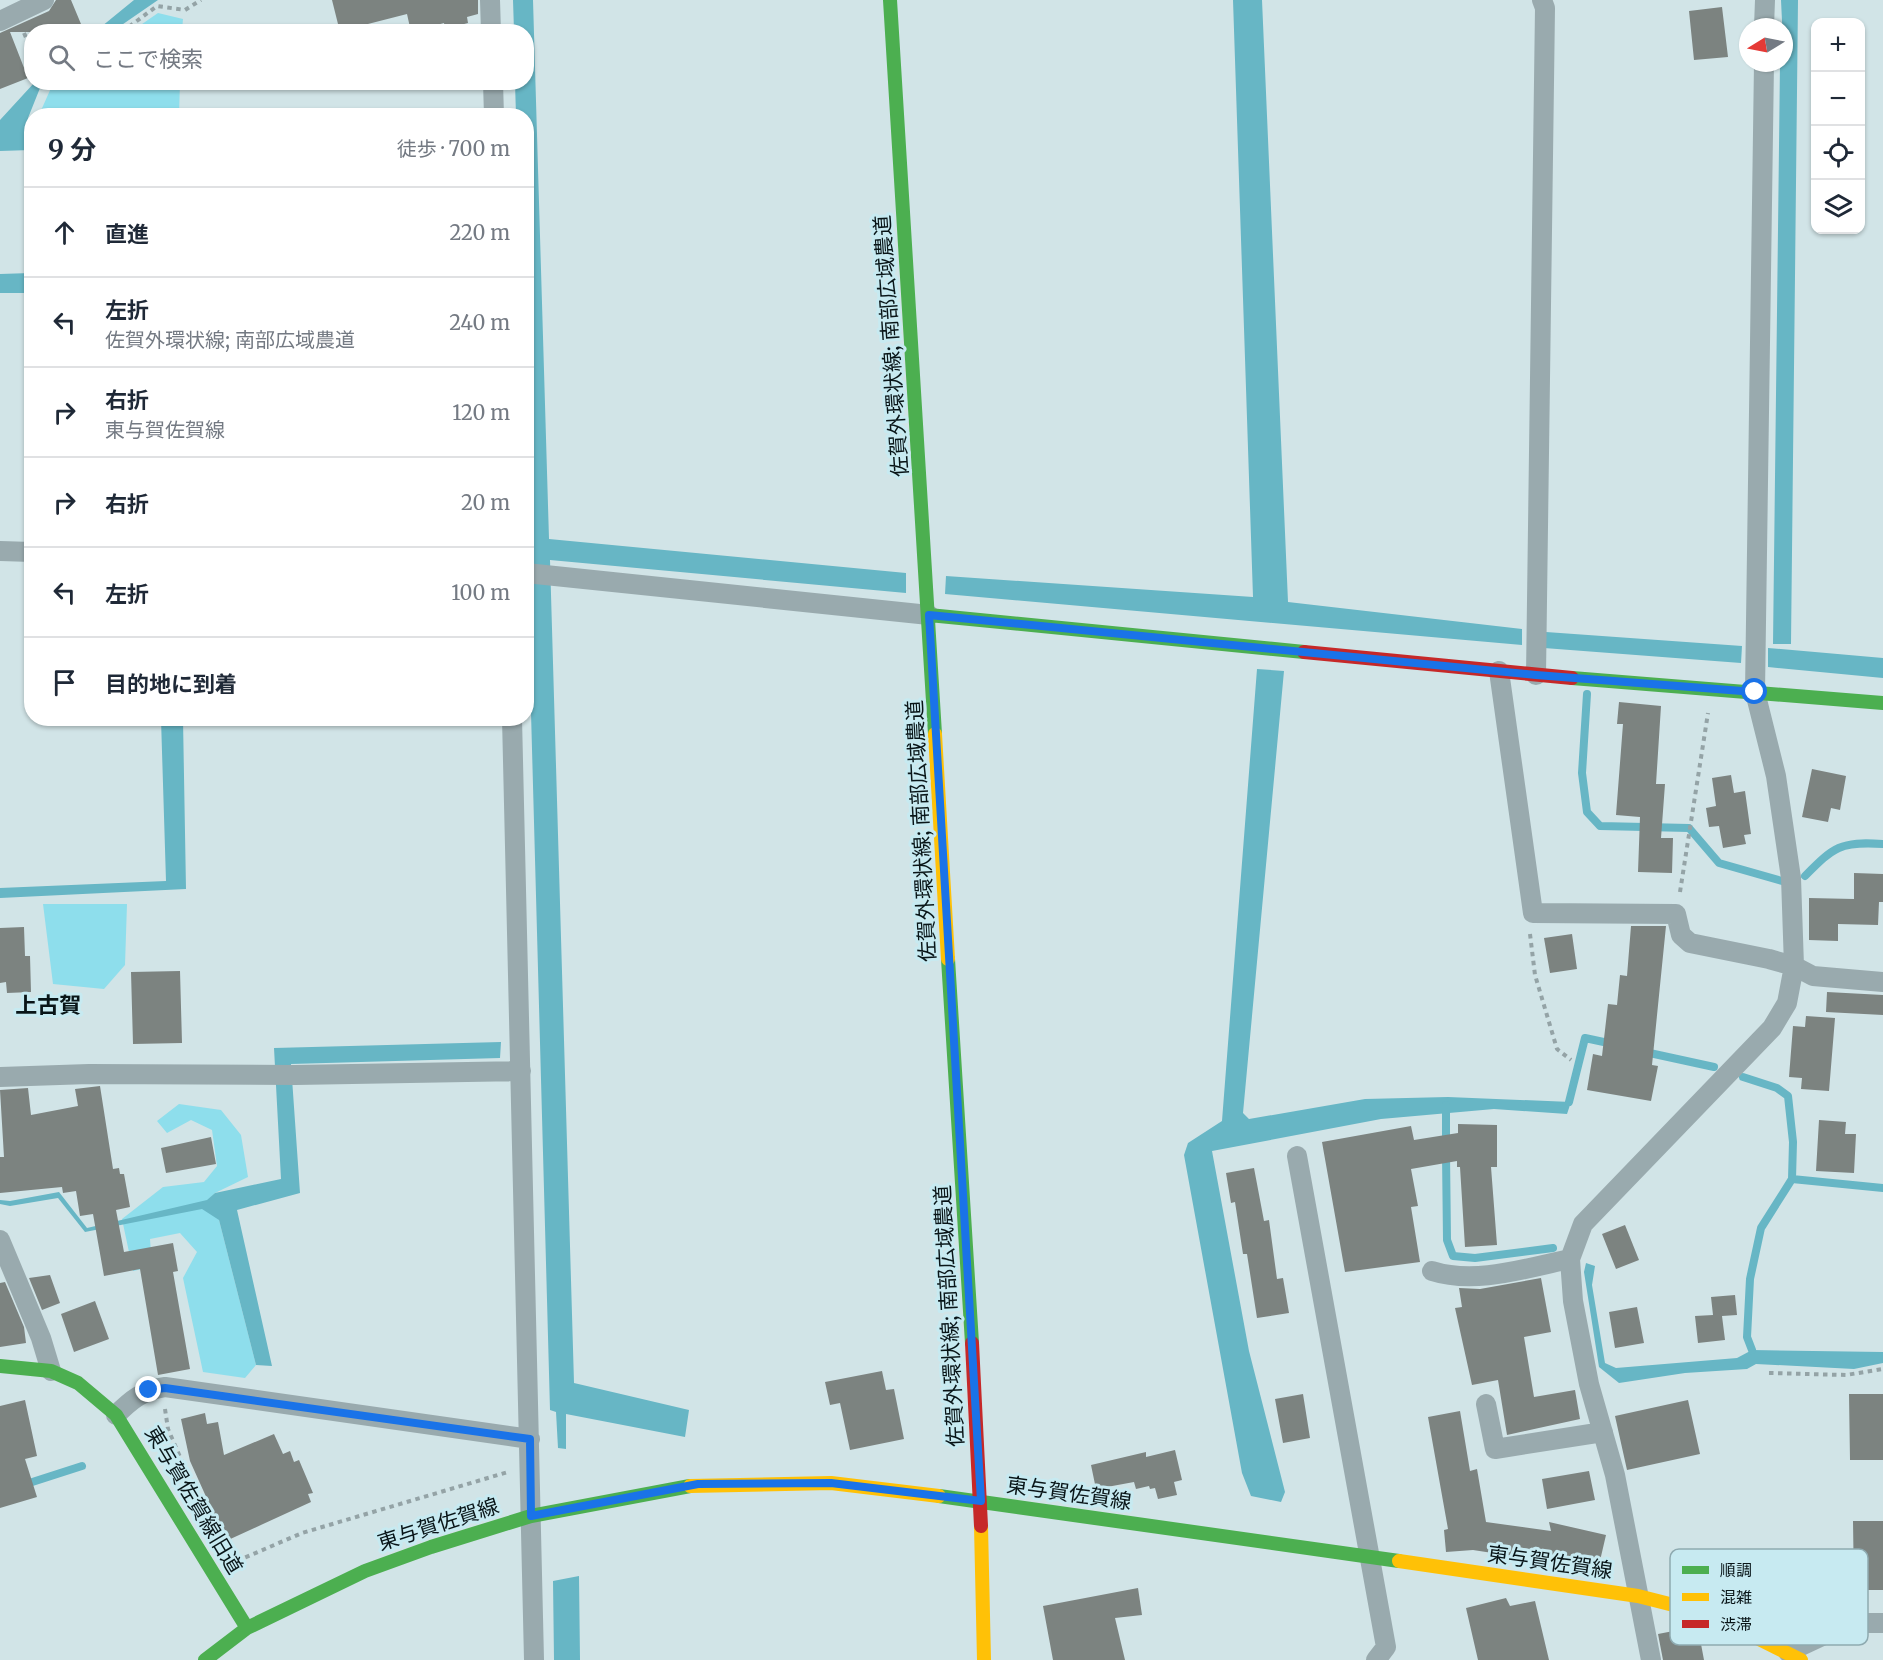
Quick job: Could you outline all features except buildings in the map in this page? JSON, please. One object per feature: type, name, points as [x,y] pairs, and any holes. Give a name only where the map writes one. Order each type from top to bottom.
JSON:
[{"type":"main road","name":"佐賀外環状線; 南部広域農道","points":[[890,0],[981,1501],[984,1660]]},
{"type":"main road","points":[[929,615],[1536,675],[1883,703]]},
{"type":"main road","name":"東与賀佐賀線旧道","points":[[0,1366],[51,1371],[78,1383],[116,1415],[247,1628]]},
{"type":"main road","name":"東与賀佐賀線","points":[[205,1660],[247,1628],[365,1571],[531,1516],[698,1484],[831,1483],[981,1501],[1638,1596],[1670,1604]]},
{"type":"main road","name":"東与賀佐賀線","points":[[1772,1645],[1795,1656]]},
{"type":"street","points":[[0,21],[44,0]]},
{"type":"street","points":[[490,0],[491,24]]},
{"type":"street","points":[[1536,675],[1545,8],[1542,0]]},
{"type":"street","points":[[1764,18],[1765,0]]},
{"type":"street","points":[[1651,1660],[1615,1475],[1589,1384],[1577,1322],[1570,1259],[1583,1224],[1772,1028],[1786,1003],[1794,966],[1791,878],[1776,776],[1755,692],[1764,72]]},
{"type":"street","points":[[493,90],[494,108]]},
{"type":"street","points":[[0,551],[24,552]]},
{"type":"street","points":[[534,574],[929,615]]},
{"type":"street","points":[[1499,671],[1533,913],[1676,914],[1681,935],[1690,943],[1794,966],[1813,976],[1883,982]]},
{"type":"street","points":[[512,726],[534,1660]]},
{"type":"street","points":[[0,1077],[89,1074],[295,1075],[521,1071]]},
{"type":"street","points":[[1297,1156],[1386,1647],[1376,1660]]},
{"type":"street","points":[[0,1240],[41,1338],[51,1371]]},
{"type":"street","points":[[1432,1271],[1447,1276],[1486,1276],[1570,1259]]},
{"type":"street","points":[[116,1415],[132,1399],[149,1390],[165,1388],[530,1439]]},
{"type":"street","points":[[1486,1404],[1495,1449],[1603,1432]]},
{"type":"street","points":[[1795,1656],[1813,1645]]},
{"type":"path","points":[[133,24],[157,6],[185,10],[201,0]]},
{"type":"path","points":[[1676,914],[1692,826],[1711,688]]},
{"type":"path","points":[[1533,913],[1529,925],[1535,975],[1557,1049],[1571,1060]]},
{"type":"path","points":[[1768,1373],[1845,1375],[1883,1369]]},
{"type":"path","points":[[165,1388],[168,1429],[190,1481]]},
{"type":"path","points":[[235,1562],[302,1533],[507,1473],[530,1439]]},
{"type":"shaded area","points":[[134,0],[158,0],[123,24],[105,24]]},
{"type":"shaded area","points":[[513,0],[533,0],[534,24],[514,24]]},
{"type":"shaded area","points":[[1233,0],[1262,0],[1288,602],[1522,629],[1522,645],[945,594],[946,576],[1253,597]]},
{"type":"shaded area","points":[[1781,0],[1798,0],[1791,644],[1773,644],[1780,72],[1793,72],[1793,18],[1782,18]]},
{"type":"shaded area","points":[[158,13],[183,19],[183,24],[142,24]]},
{"type":"shaded area","points":[[534,34],[549,539],[906,573],[906,593],[550,560],[574,1383],[689,1410],[685,1437],[566,1414],[566,1449],[558,1448],[556,1412],[550,1410],[531,726],[534,726],[534,108],[516,108],[515,90],[534,90]]},
{"type":"shaded area","points":[[28,90],[39,90],[32,108],[24,108],[24,150],[0,151],[0,120]]},
{"type":"shaded area","points":[[50,90],[180,90],[179,108],[42,108]]},
{"type":"shaded area","points":[[24,273],[24,293],[0,293],[0,274]]},
{"type":"shaded area","points":[[1546,632],[1742,646],[1741,663],[1544,648]]},
{"type":"shaded area","points":[[1768,648],[1883,658],[1883,678],[1768,667]]},
{"type":"shaded area","points":[[1257,669],[1284,671],[1243,1113],[1249,1119],[1365,1099],[1448,1097],[1571,1102],[1567,1114],[1494,1109],[1381,1119],[1212,1151],[1249,1351],[1285,1492],[1281,1502],[1251,1496],[1242,1473],[1184,1155],[1188,1143],[1222,1121]]},
{"type":"shaded area","points":[[161,726],[183,726],[186,889],[0,898],[0,888],[166,881]]},
{"type":"shaded area","points":[[43,904],[127,904],[125,965],[104,989],[53,984]]},
{"type":"shaded area","points":[[501,1042],[500,1058],[291,1064],[300,1193],[237,1210],[272,1366],[256,1365],[219,1220],[202,1209],[85,1232],[58,1198],[10,1206],[0,1204],[0,1200],[10,1201],[59,1192],[87,1228],[207,1200],[215,1193],[281,1179],[274,1048]]},
{"type":"shaded area","points":[[179,1104],[221,1110],[241,1135],[248,1177],[215,1193],[208,1200],[219,1220],[256,1365],[245,1378],[203,1372],[183,1278],[197,1252],[180,1233],[150,1239],[152,1267],[133,1271],[122,1219],[163,1187],[204,1182],[217,1166],[212,1130],[191,1120],[167,1133],[157,1121]]},
{"type":"shaded area","points":[[1586,1263],[1595,1266],[1592,1285],[1605,1363],[1616,1368],[1737,1358],[1752,1350],[1883,1352],[1883,1363],[1854,1369],[1756,1364],[1747,1369],[1685,1373],[1619,1383],[1599,1367],[1584,1272]]},
{"type":"shaded area","points":[[579,1576],[580,1660],[554,1660],[553,1581]]},
{"type":"waterway","points":[[1587,694],[1582,773],[1587,812],[1600,826],[1689,828],[1719,863],[1782,881]]},
{"type":"waterway","points":[[1805,876],[1823,858],[1839,848],[1857,844],[1883,844]]},
{"type":"waterway","points":[[1569,1102],[1585,1038],[1613,1044]]},
{"type":"waterway","points":[[1645,1052],[1714,1067]]},
{"type":"waterway","points":[[1743,1077],[1777,1088],[1788,1096],[1793,1142],[1792,1179]]},
{"type":"waterway","points":[[1446,1105],[1446,1142]]},
{"type":"waterway","points":[[1446,1154],[1447,1240],[1453,1256],[1475,1258],[1553,1248]]},
{"type":"waterway","points":[[1752,1350],[1747,1337],[1750,1279],[1761,1228],[1792,1179],[1883,1188]]},
{"type":"waterway","points":[[23,1485],[82,1466]]},
{"type":"traffic: fast","points":[[890,0],[935,734]]},
{"type":"traffic: fast","points":[[929,615],[1304,652]]},
{"type":"traffic: fast","points":[[1572,678],[1883,703]]},
{"type":"traffic: fast","points":[[948,959],[972,1343]]},
{"type":"traffic: fast","points":[[0,1366],[51,1371],[78,1383],[116,1415],[247,1628]]},
{"type":"traffic: fast","points":[[205,1660],[247,1628],[365,1571],[431,1547],[531,1516],[690,1486]]},
{"type":"traffic: fast","points":[[939,1496],[1399,1561]]},
{"type":"traffic: slow","points":[[935,734],[948,959]]},
{"type":"traffic: slow","points":[[690,1486],[831,1483],[939,1496]]},
{"type":"traffic: slow","points":[[981,1526],[984,1660]]},
{"type":"traffic: slow","points":[[1399,1561],[1638,1596],[1670,1604]]},
{"type":"traffic: slow","points":[[1771,1645],[1801,1660]]},
{"type":"traffic: jam","points":[[1304,652],[1572,678]]},
{"type":"traffic: jam","points":[[972,1343],[981,1526]]},
{"type":"district","name":"上古賀","points":[[48,1005]]},
{"type":"route","points":[[149,1390],[165,1388],[530,1439],[531,1516],[698,1484],[831,1483],[981,1501],[929,615],[1536,675],[1755,692]]}]
